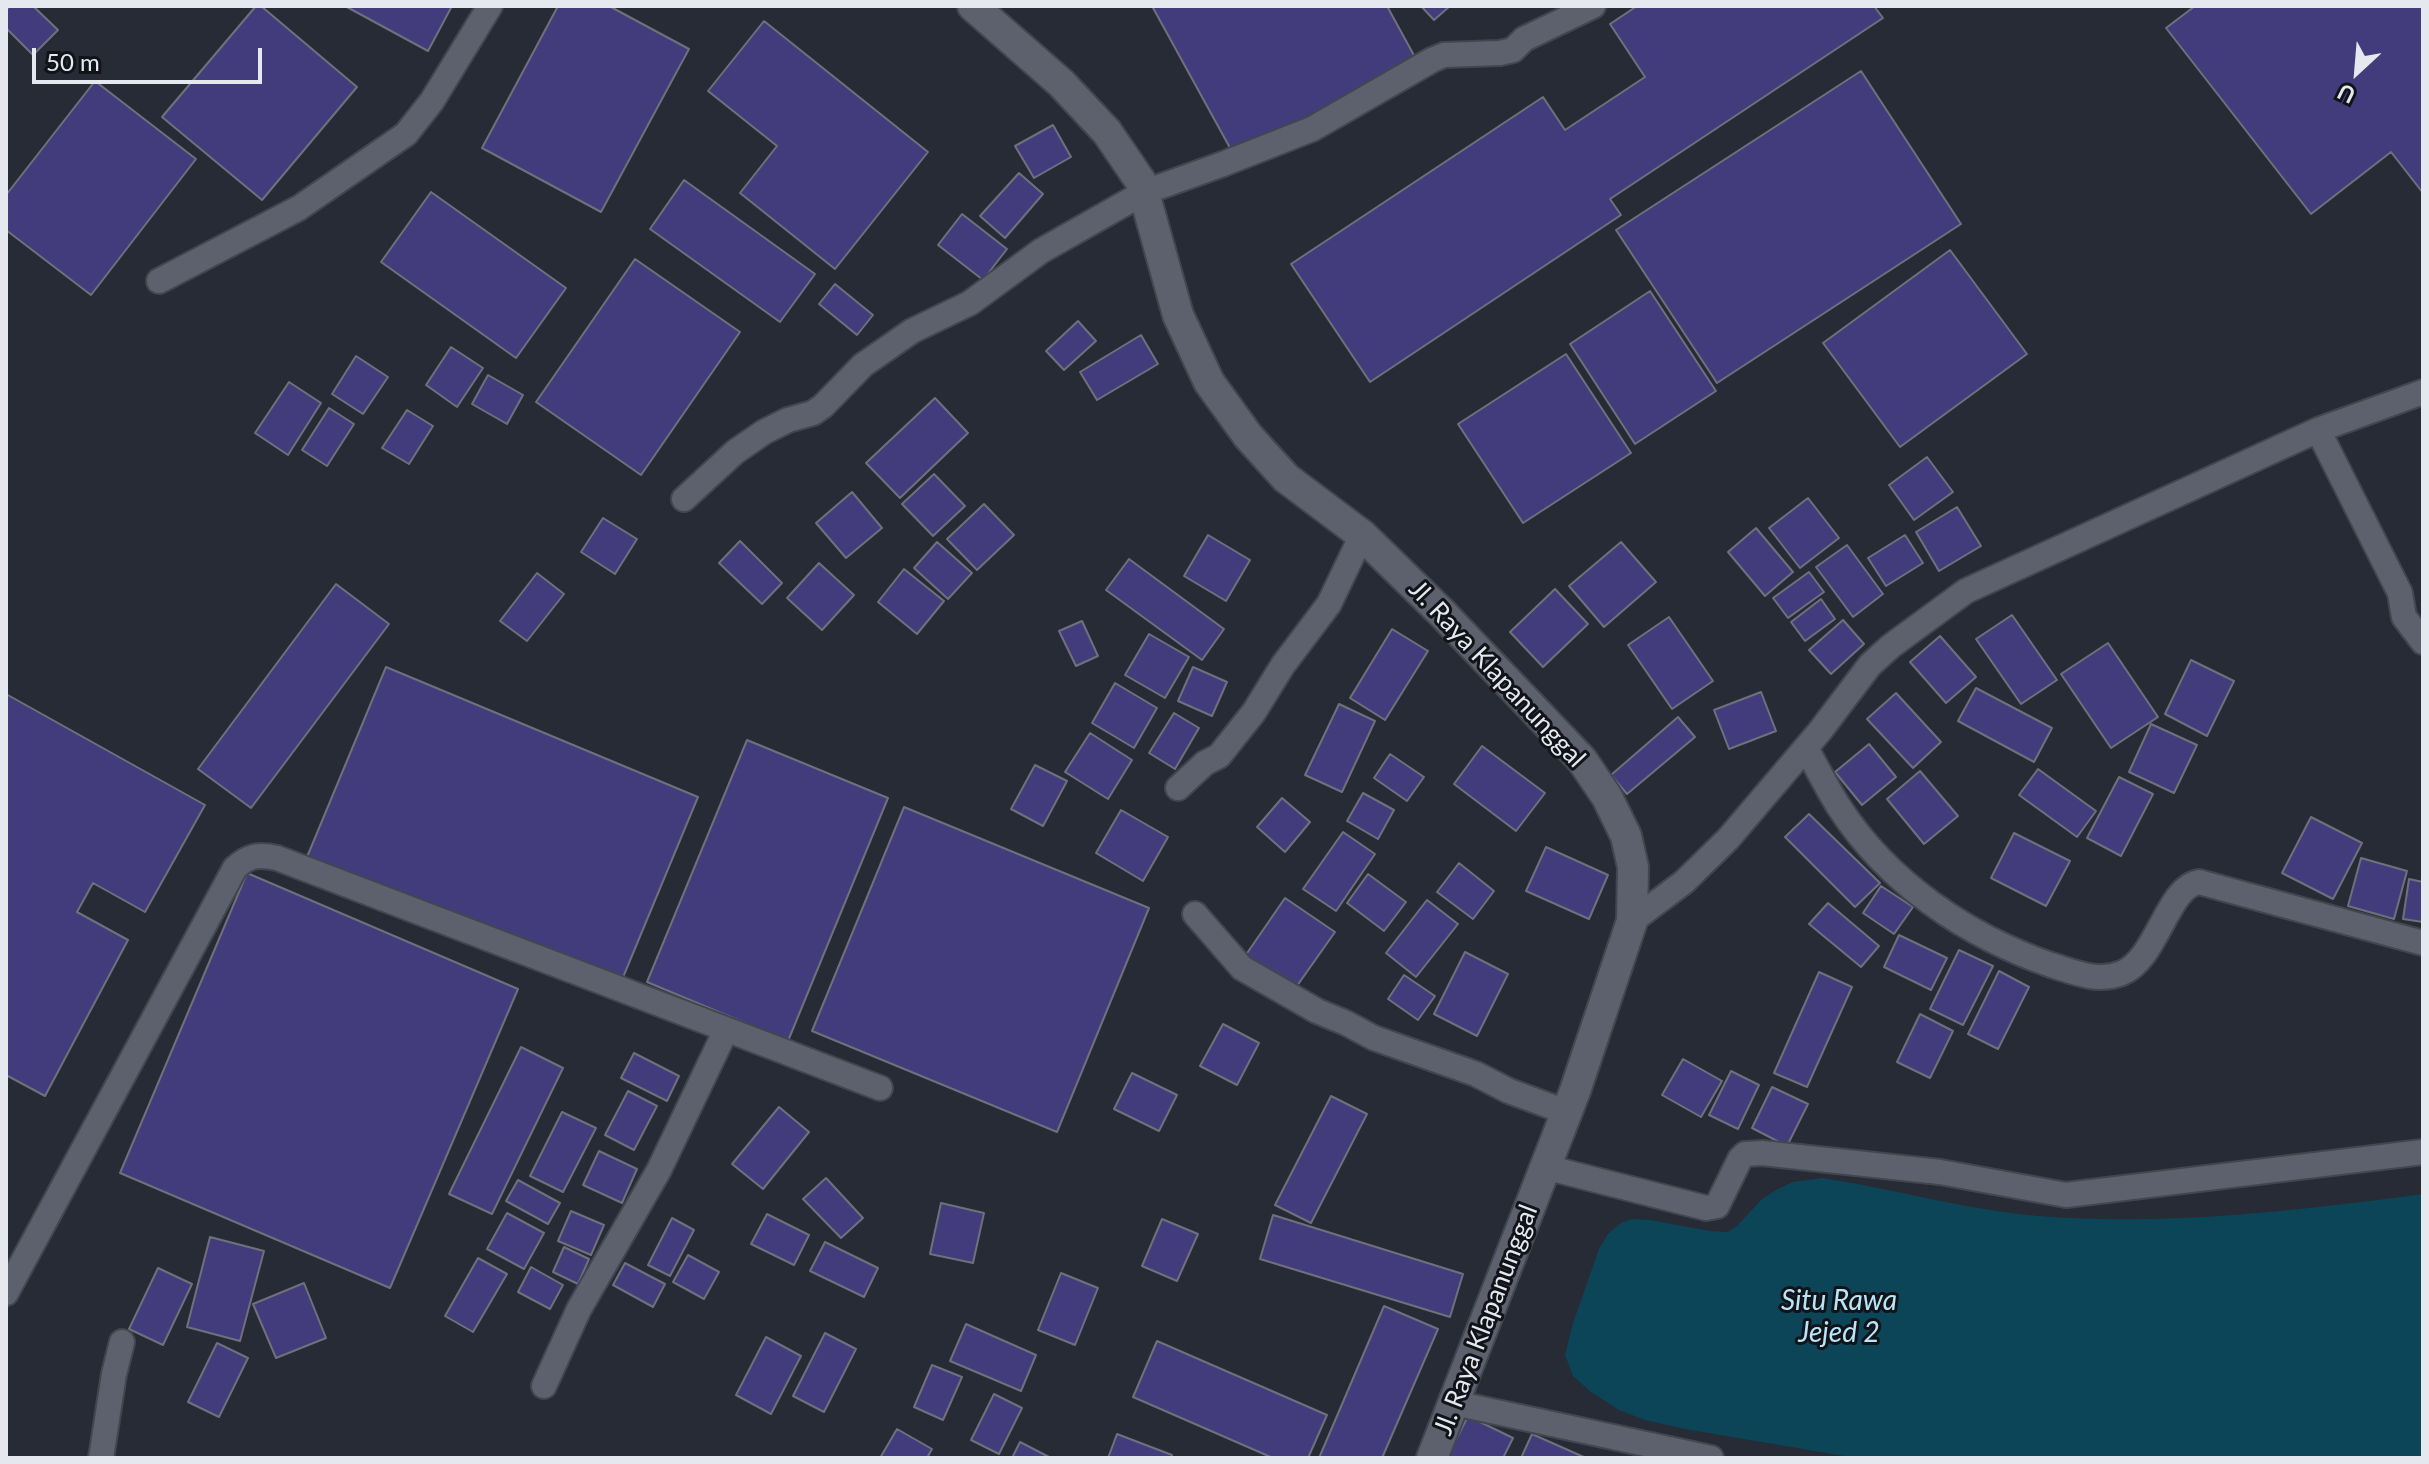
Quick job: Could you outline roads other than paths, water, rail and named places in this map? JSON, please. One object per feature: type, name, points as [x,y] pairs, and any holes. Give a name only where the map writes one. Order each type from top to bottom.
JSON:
[{"type":"street","points":[[159,281],[299,208],[406,134],[432,101],[490,6]]},
{"type":"street","name":"Jl. Raya Klapanunggal","points":[[973,6],[1061,83],[1107,132],[1141,182],[1178,315],[1209,382],[1248,436],[1286,478],[1362,535],[1443,614],[1582,760],[1607,797],[1626,836],[1633,867],[1632,921],[1566,1112],[1432,1458]]},
{"type":"street","points":[[684,499],[735,452],[764,432],[823,406],[863,365],[912,331],[970,303],[1041,251],[1145,192],[1312,129],[1444,55],[1513,50],[1524,39],[1593,6]]},
{"type":"street","points":[[1632,921],[1684,882],[1717,849],[1806,748],[1870,665],[1966,591],[2318,430],[2423,392]]},
{"type":"street","points":[[2318,430],[2400,593],[2404,617],[2423,642]]},
{"type":"street","points":[[1178,788],[1205,763],[1219,756],[1254,712],[1283,665],[1329,604],[1362,535]]},
{"type":"street","points":[[1806,748],[1839,808],[1902,881],[1964,926],[2013,952],[2079,974],[2102,978],[2122,974],[2132,968],[2142,958],[2183,892],[2192,883],[2199,882],[2423,943]]},
{"type":"street","points":[[6,1293],[235,868],[245,858],[260,854],[880,1088]]},
{"type":"street","points":[[1195,914],[1242,968],[1317,1011],[1374,1038],[1476,1074],[1509,1091],[1566,1112]]},
{"type":"street","points":[[544,1386],[579,1309],[659,1170],[726,1030]]},
{"type":"street","points":[[1545,1167],[1706,1208],[1717,1206],[1745,1154],[1762,1153],[1940,1172],[2066,1195],[2423,1152]]},
{"type":"street","points":[[101,1458],[122,1342]]},
{"type":"street","points":[[1454,1403],[1711,1458]]},
{"type":"water","name":"Situ Rawa Jejed 2","points":[[1822,1178],[1985,1209],[2087,1219],[2231,1215],[2423,1194],[2423,1458],[1856,1458],[1645,1420],[1619,1410],[1573,1376],[1565,1355],[1573,1323],[1599,1249],[1608,1234],[1621,1223],[1632,1219],[1650,1220],[1728,1232],[1774,1191],[1793,1182]]}]
